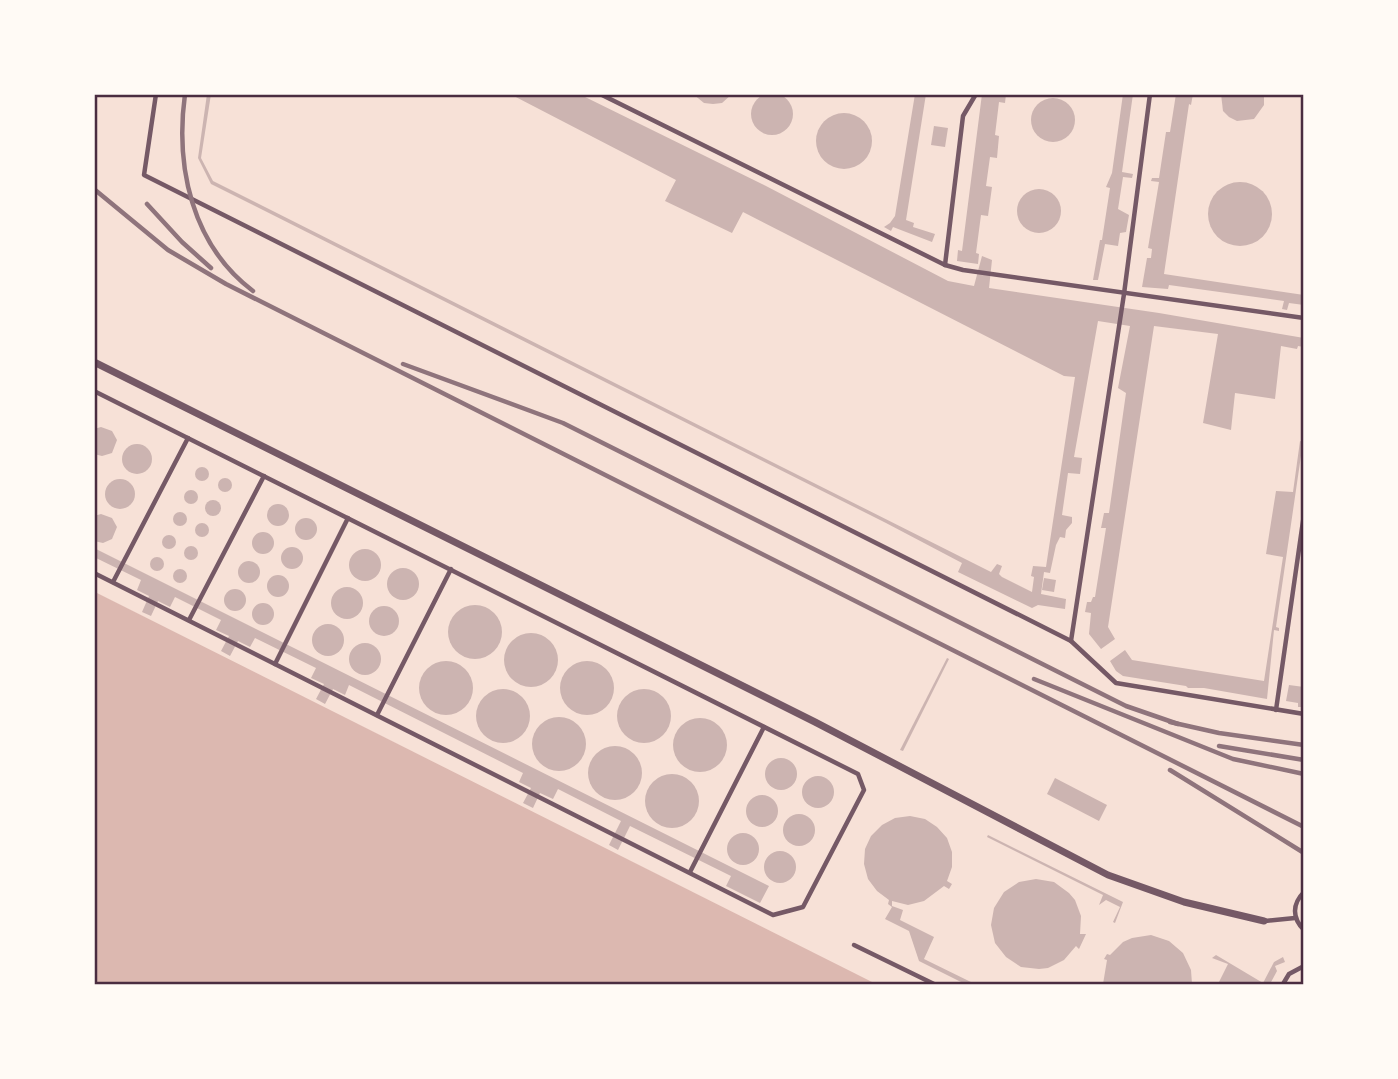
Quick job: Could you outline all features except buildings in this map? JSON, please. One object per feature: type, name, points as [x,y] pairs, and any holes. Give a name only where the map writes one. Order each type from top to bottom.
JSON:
[{"type":"street","points":[[94,362],[815,722],[1108,875],[1184,902],[1264,921]]},
{"type":"lane","points":[[156,94],[144,175],[1071,641],[1116,683],[1304,714]]},
{"type":"lane","points":[[600,94],[945,265],[1124,294],[1304,318]]},
{"type":"lane","points":[[945,265],[963,116],[976,94]]},
{"type":"lane","points":[[1071,641],[1124,294],[1150,94]]},
{"type":"lane","points":[[94,391],[858,774],[864,790],[803,907],[774,915],[94,573]]},
{"type":"lane","points":[[113,582],[188,438]]},
{"type":"lane","points":[[189,620],[264,476]]},
{"type":"lane","points":[[1276,710],[1304,514]]},
{"type":"lane","points":[[275,664],[348,518]]},
{"type":"lane","points":[[377,715],[451,569]]},
{"type":"lane","points":[[690,872],[764,727]]},
{"type":"lane","points":[[1304,892],[1295,905],[1295,918],[1304,930]]},
{"type":"lane","points":[[1264,921],[1295,918]]},
{"type":"lane","points":[[854,945],[934,985]]},
{"type":"lane","points":[[1283,985],[1289,974],[1304,967]]},
{"type":"shaded area","points":[[95,592],[876,984],[95,984]]},
{"type":"railway","points":[[185,94],[183,149],[192,203],[215,251],[232,272],[253,291]]},
{"type":"railway","points":[[94,189],[168,250],[226,284],[1304,827]]},
{"type":"railway","points":[[147,204],[182,242],[211,268]]},
{"type":"railway","points":[[403,364],[563,423],[1126,706],[1178,724]]},
{"type":"railway","points":[[1034,679],[1233,759],[1304,774]]},
{"type":"railway","points":[[1170,722],[1219,733],[1304,745]]},
{"type":"railway","points":[[1219,746],[1304,760]]},
{"type":"railway","points":[[1170,770],[1304,853]]}]
